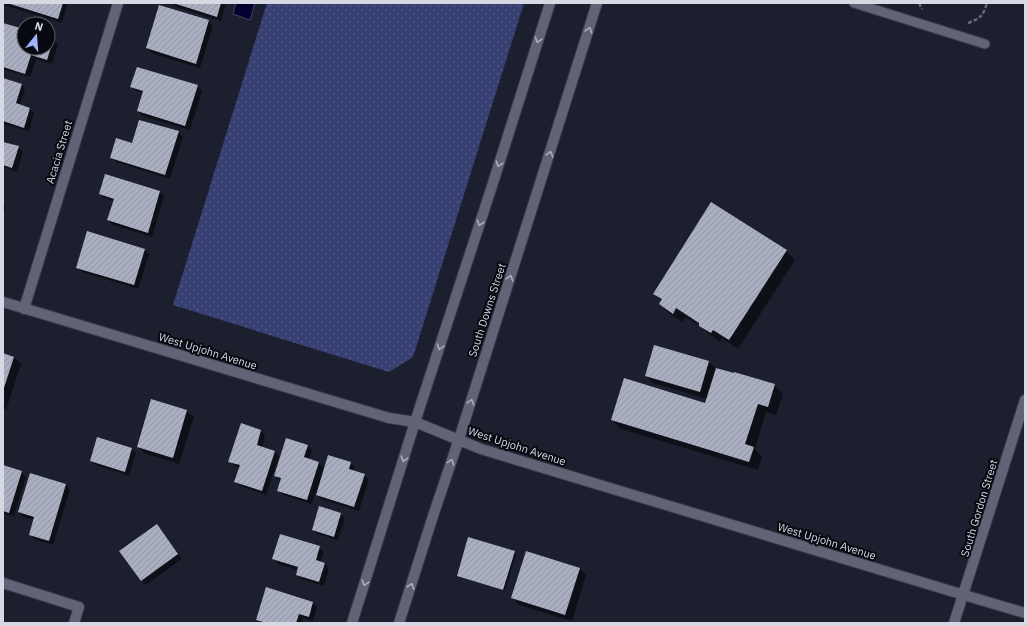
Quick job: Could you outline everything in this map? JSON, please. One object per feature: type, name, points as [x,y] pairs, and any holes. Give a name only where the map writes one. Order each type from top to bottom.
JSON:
[{"type":"main road","name":"Acacia Street","points":[[24,309],[118,3]]},
{"type":"main road","points":[[352,623],[550,3]]},
{"type":"main road","name":"South Downs Street","points":[[399,623],[597,3]]},
{"type":"main road","name":"West Upjohn Avenue","points":[[3,302],[389,418],[415,422],[481,449],[1025,613]]},
{"type":"main road","name":"South Gordon Street","points":[[954,623],[1025,400]]},
{"type":"main road","points":[[3,583],[79,607],[74,623]]},
{"type":"lane","points":[[854,3],[985,44]]},
{"type":"path","points":[[919,3],[924,13]]},
{"type":"path","points":[[964,25],[975,21],[983,14],[987,3]]},
{"type":"shaded area","points":[[236,3],[255,3],[250,20],[233,14]]},
{"type":"shaded area","points":[[267,3],[524,3],[413,357],[389,372],[173,305]]},
{"type":"building","points":[[7,3],[63,3],[58,19],[56,18],[56,16],[48,16]]},
{"type":"building","points":[[173,3],[221,3],[217,17]]},
{"type":"building","points":[[159,5],[209,20],[196,64],[146,48]]},
{"type":"building","points":[[3,23],[16,27],[16,56],[31,56],[25,74],[3,67]]},
{"type":"building","points":[[34,56],[48,56],[47,60]]},
{"type":"building","points":[[137,67],[198,85],[185,126],[137,111],[143,91],[130,87]]},
{"type":"building","points":[[3,78],[22,84],[16,103],[30,108],[24,128],[3,121]]},
{"type":"building","points":[[139,120],[179,131],[165,175],[110,158],[116,138],[132,143]]},
{"type":"building","points":[[3,142],[19,146],[12,168],[3,165]]},
{"type":"building","points":[[105,174],[160,191],[148,233],[107,220],[114,199],[99,194]]},
{"type":"building","points":[[711,202],[787,250],[729,340],[713,330],[711,333],[699,326],[699,323],[676,308],[673,314],[659,304],[662,299],[653,294]]},
{"type":"building","points":[[87,231],[145,249],[134,285],[76,268]]},
{"type":"building","points":[[654,345],[709,361],[700,392],[645,376]]},
{"type":"building","points":[[3,353],[14,357],[3,391]]},
{"type":"building","points":[[716,368],[775,384],[768,407],[758,404],[745,444],[754,447],[749,462],[611,420],[624,378],[705,403]]},
{"type":"building","points":[[151,399],[187,410],[173,458],[137,447]]},
{"type":"building","points":[[241,423],[261,430],[257,445],[275,451],[262,491],[234,482],[240,465],[228,462]]},
{"type":"building","points":[[97,437],[132,448],[125,472],[90,461]]},
{"type":"building","points":[[286,438],[308,445],[304,457],[319,462],[307,500],[277,491],[281,478],[274,476]]},
{"type":"building","points":[[328,455],[351,462],[349,469],[365,474],[354,507],[316,495]]},
{"type":"building","points":[[3,465],[22,471],[9,513],[3,511]]},
{"type":"building","points":[[30,473],[66,484],[49,541],[29,535],[34,517],[18,512]]},
{"type":"building","points":[[319,506],[341,513],[334,537],[312,530]]},
{"type":"building","points":[[157,524],[178,554],[141,581],[119,551]]},
{"type":"building","points":[[280,534],[320,546],[316,560],[325,563],[319,582],[296,575],[298,567],[272,559]]},
{"type":"building","points":[[468,537],[515,551],[503,590],[457,576]]},
{"type":"building","points":[[526,551],[580,568],[565,615],[511,598]]},
{"type":"building","points":[[266,587],[313,602],[309,617],[299,614],[296,623],[267,623],[256,620]]}]
